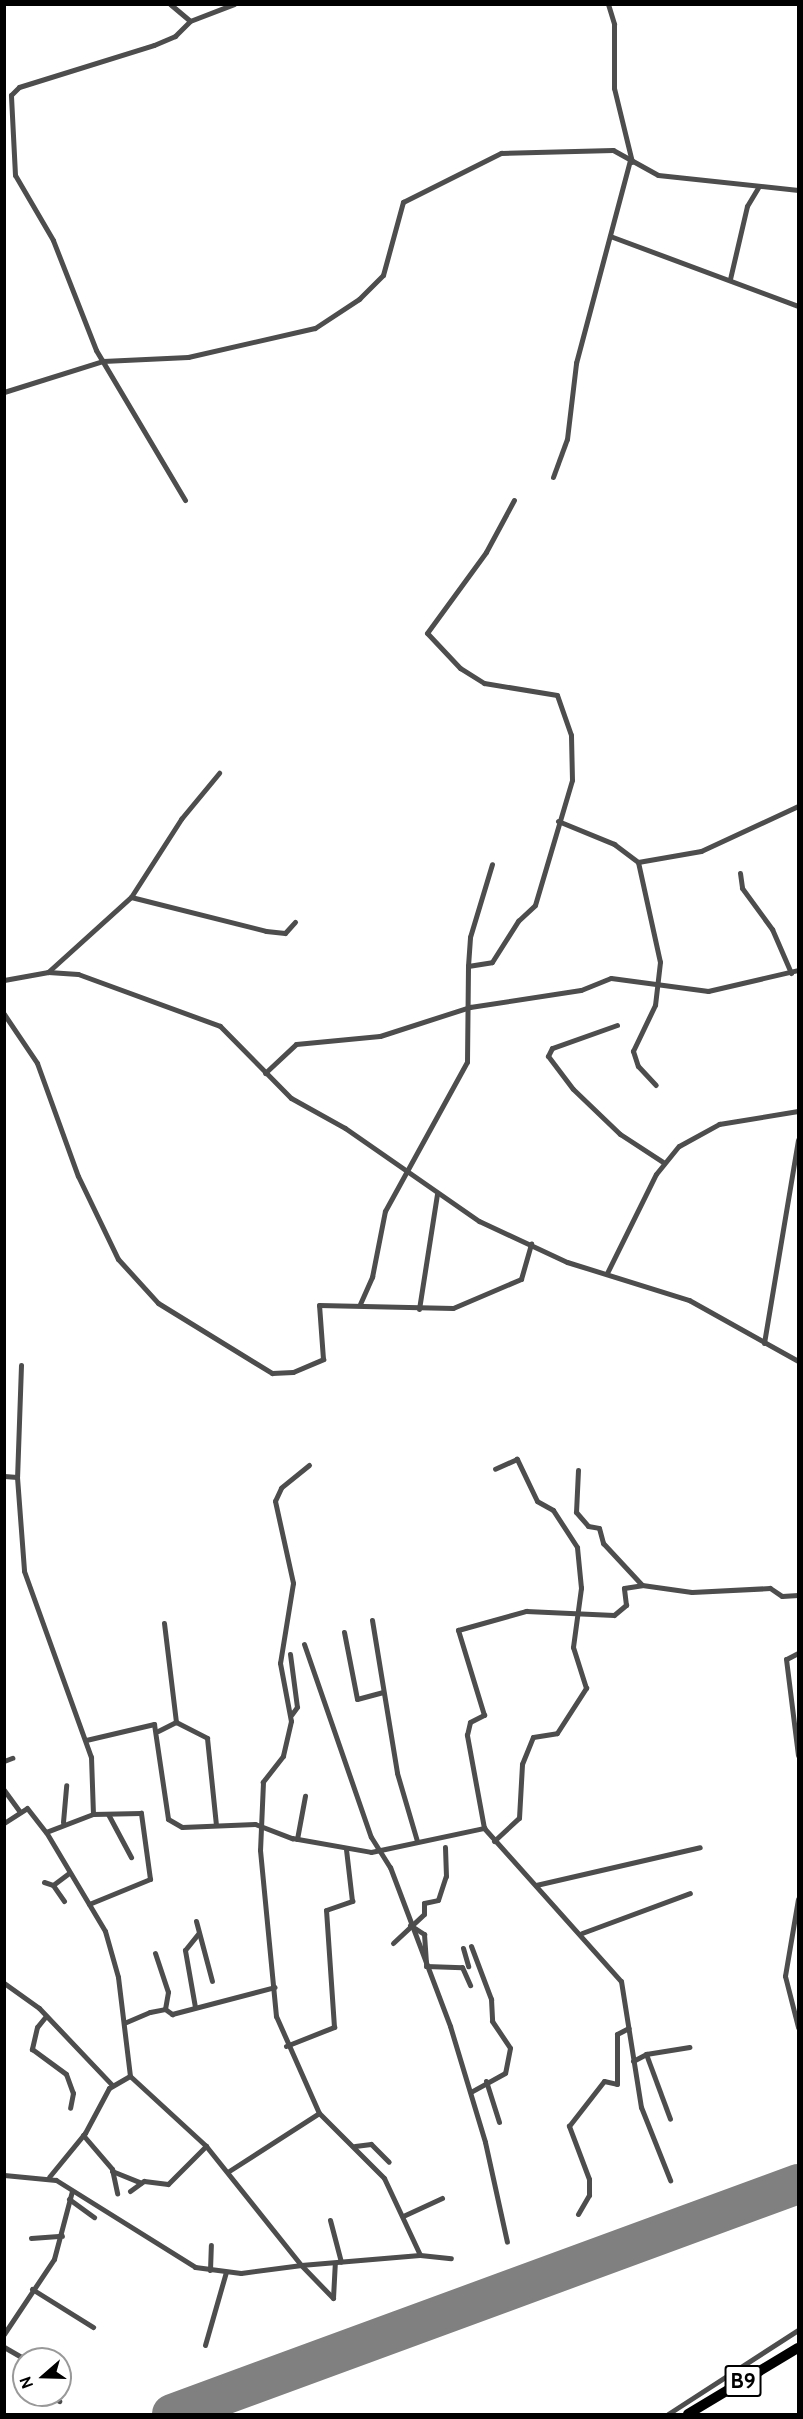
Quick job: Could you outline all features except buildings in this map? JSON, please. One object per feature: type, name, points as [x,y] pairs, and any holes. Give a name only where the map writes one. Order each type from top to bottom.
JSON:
[{"type":"highway","name":"B9","points":[[688,2415],[798,2348]]},
{"type":"street","points":[[170,4],[190,21]]},
{"type":"street","points":[[185,500],[103,361],[53,240],[15,175],[11,95],[19,87],[175,36],[190,21],[234,4]]},
{"type":"street","points":[[553,477],[567,439],[576,363],[631,161],[614,88],[614,24],[608,4]]},
{"type":"street","points":[[4,392],[103,361],[188,357],[315,328],[359,299],[383,275],[403,202],[486,158],[507,152],[613,150],[658,175],[798,190]]},
{"type":"street","points":[[730,279],[747,206],[759,186]]},
{"type":"street","points":[[610,236],[798,306]]},
{"type":"street","points":[[468,966],[492,962],[518,921],[535,905],[574,758],[557,695],[484,683],[460,668],[427,633],[486,552],[514,500]]},
{"type":"street","points":[[48,972],[131,897],[181,819],[219,773]]},
{"type":"street","points":[[638,862],[701,851],[798,806]]},
{"type":"street","points":[[558,821],[614,844],[638,862],[660,956],[659,988],[633,1052],[638,1066],[656,1085]]},
{"type":"street","points":[[360,1304],[372,1277],[384,1211],[467,1062],[470,937],[492,864]]},
{"type":"street","points":[[740,873],[745,895],[772,930],[790,973]]},
{"type":"street","points":[[131,897],[266,931],[285,933],[295,922]]},
{"type":"street","points":[[265,1072],[296,1044],[380,1036],[470,1007],[581,990],[616,977],[659,988],[716,991],[798,970]]},
{"type":"street","points":[[4,980],[48,972],[122,986],[220,1026],[291,1098],[345,1128],[437,1194],[531,1243],[607,1273],[689,1300],[798,1361]]},
{"type":"street","points":[[4,1014],[37,1063],[78,1176],[112,1249],[159,1303],[278,1374],[323,1359],[320,1305],[360,1304],[419,1309],[453,1308],[517,1282],[531,1243]]},
{"type":"street","points":[[617,1025],[552,1048],[548,1056],[573,1089],[620,1134],[663,1162]]},
{"type":"street","points":[[607,1273],[663,1162],[708,1127],[798,1111]]},
{"type":"street","points":[[764,1342],[798,1140]]},
{"type":"street","points":[[419,1309],[437,1194]]},
{"type":"street","points":[[21,1365],[17,1477],[24,1571],[86,1740],[93,1814]]},
{"type":"street","points":[[494,1841],[519,1818],[522,1764],[533,1737],[557,1732],[585,1688],[573,1647],[575,1611],[581,1588],[578,1547],[553,1510],[537,1501],[517,1459],[495,1469]]},
{"type":"street","points":[[309,1465],[282,1488],[275,1502],[293,1583],[280,1663],[291,1715],[283,1756],[263,1782],[264,1828],[261,1878],[278,2028],[319,2113],[355,2146],[384,2178],[420,2255]]},
{"type":"street","points":[[578,1470],[576,1512],[588,1526],[599,1527],[603,1543],[642,1585]]},
{"type":"street","points":[[4,1476],[17,1477]]},
{"type":"street","points":[[670,2180],[641,2108],[621,1981],[582,1933],[484,1828],[467,1735],[470,1722],[484,1715],[458,1630],[526,1611],[575,1611],[614,1615],[626,1605],[624,1588],[642,1585],[692,1592],[770,1588],[782,1596],[798,1595]]},
{"type":"street","points":[[372,1620],[383,1692],[417,1841]]},
{"type":"street","points":[[164,1623],[176,1722]]},
{"type":"street","points":[[344,1632],[357,1699],[383,1692]]},
{"type":"street","points":[[304,1644],[378,1851],[390,1867],[409,1926],[426,1966],[472,2096],[507,2242]]},
{"type":"street","points":[[798,1653],[786,1659],[798,1755]]},
{"type":"street","points":[[290,1654],[297,1707],[291,1715]]},
{"type":"street","points":[[158,1731],[176,1722]]},
{"type":"street","points":[[176,1722],[207,1738],[216,1825]]},
{"type":"street","points":[[86,1740],[144,1725],[154,1725],[158,1731],[168,1819],[182,1827],[216,1825],[264,1828],[297,1839],[346,1849],[378,1851],[484,1828]]},
{"type":"street","points":[[4,1761],[12,1758]]},
{"type":"street","points":[[63,1822],[66,1785]]},
{"type":"street","points":[[4,1790],[20,1812]]},
{"type":"street","points":[[297,1839],[305,1796]]},
{"type":"street","points":[[4,1823],[20,1812],[30,1809],[89,1904],[110,1946],[124,2023],[130,2076],[206,2146],[229,2171],[302,2265],[333,2298],[338,2262],[330,2220]]},
{"type":"street","points":[[46,1832],[63,1822],[93,1814],[141,1813],[150,1879],[89,1904]]},
{"type":"street","points":[[108,1814],[131,1857]]},
{"type":"street","points":[[393,1943],[424,1914],[424,1903],[438,1900],[446,1876],[445,1847]]},
{"type":"street","points":[[536,1885],[700,1847]]},
{"type":"street","points":[[286,2046],[334,2027],[326,1910],[352,1901],[346,1849]]},
{"type":"street","points":[[53,1885],[69,1873]]},
{"type":"street","points":[[44,1882],[53,1885],[64,1901]]},
{"type":"street","points":[[582,1933],[690,1893]]},
{"type":"street","points":[[798,1899],[785,1976],[798,2026]]},
{"type":"street","points":[[196,1921],[213,1981]]},
{"type":"street","points":[[409,1926],[423,1934],[426,1966]]},
{"type":"street","points":[[195,2007],[185,1950],[199,1933]]},
{"type":"street","points":[[471,1946],[491,1999],[492,2021],[510,2048],[505,2073],[472,2086],[472,2096]]},
{"type":"street","points":[[463,1948],[470,1985]]},
{"type":"street","points":[[155,1953],[168,1992],[165,2009]]},
{"type":"street","points":[[426,1966],[476,1964]]},
{"type":"street","points":[[4,1983],[46,2016],[112,2085]]},
{"type":"street","points":[[165,2009],[172,2014],[274,1987]]},
{"type":"street","points":[[124,2023],[165,2009]]},
{"type":"street","points":[[46,2016],[37,2026],[32,2049],[66,2074],[73,2093],[70,2108]]},
{"type":"street","points":[[578,2214],[590,2194],[588,2179],[569,2126],[604,2081],[617,2084],[613,2057],[618,2034],[629,2028]]},
{"type":"street","points":[[633,2061],[646,2054],[689,2047]]},
{"type":"street","points":[[646,2054],[670,2119]]},
{"type":"street","points":[[50,2177],[83,2135],[112,2085],[130,2076]]},
{"type":"street","points":[[486,2081],[499,2121]]},
{"type":"street","points":[[229,2171],[319,2113]]},
{"type":"street","points":[[83,2135],[112,2171],[117,2193]]},
{"type":"street","points":[[355,2146],[371,2144],[389,2162]]},
{"type":"street","points":[[112,2171],[141,2183],[168,2184],[206,2146]]},
{"type":"street","points":[[4,2175],[50,2177],[179,2260],[210,2270],[226,2272],[420,2255],[450,2258]]},
{"type":"street","points":[[130,2191],[141,2183]]},
{"type":"street","points":[[4,2334],[54,2259],[62,2236],[72,2191]]},
{"type":"street","points":[[403,2216],[442,2198]]},
{"type":"street","points":[[69,2199],[94,2217]]},
{"type":"street","points":[[31,2238],[62,2236]]},
{"type":"street","points":[[210,2270],[211,2245]]},
{"type":"street","points":[[205,2345],[226,2272]]},
{"type":"street","points":[[32,2289],[93,2327]]},
{"type":"street","points":[[668,2415],[798,2330]]},
{"type":"runway","points":[[172,2414],[798,2184]]}]
